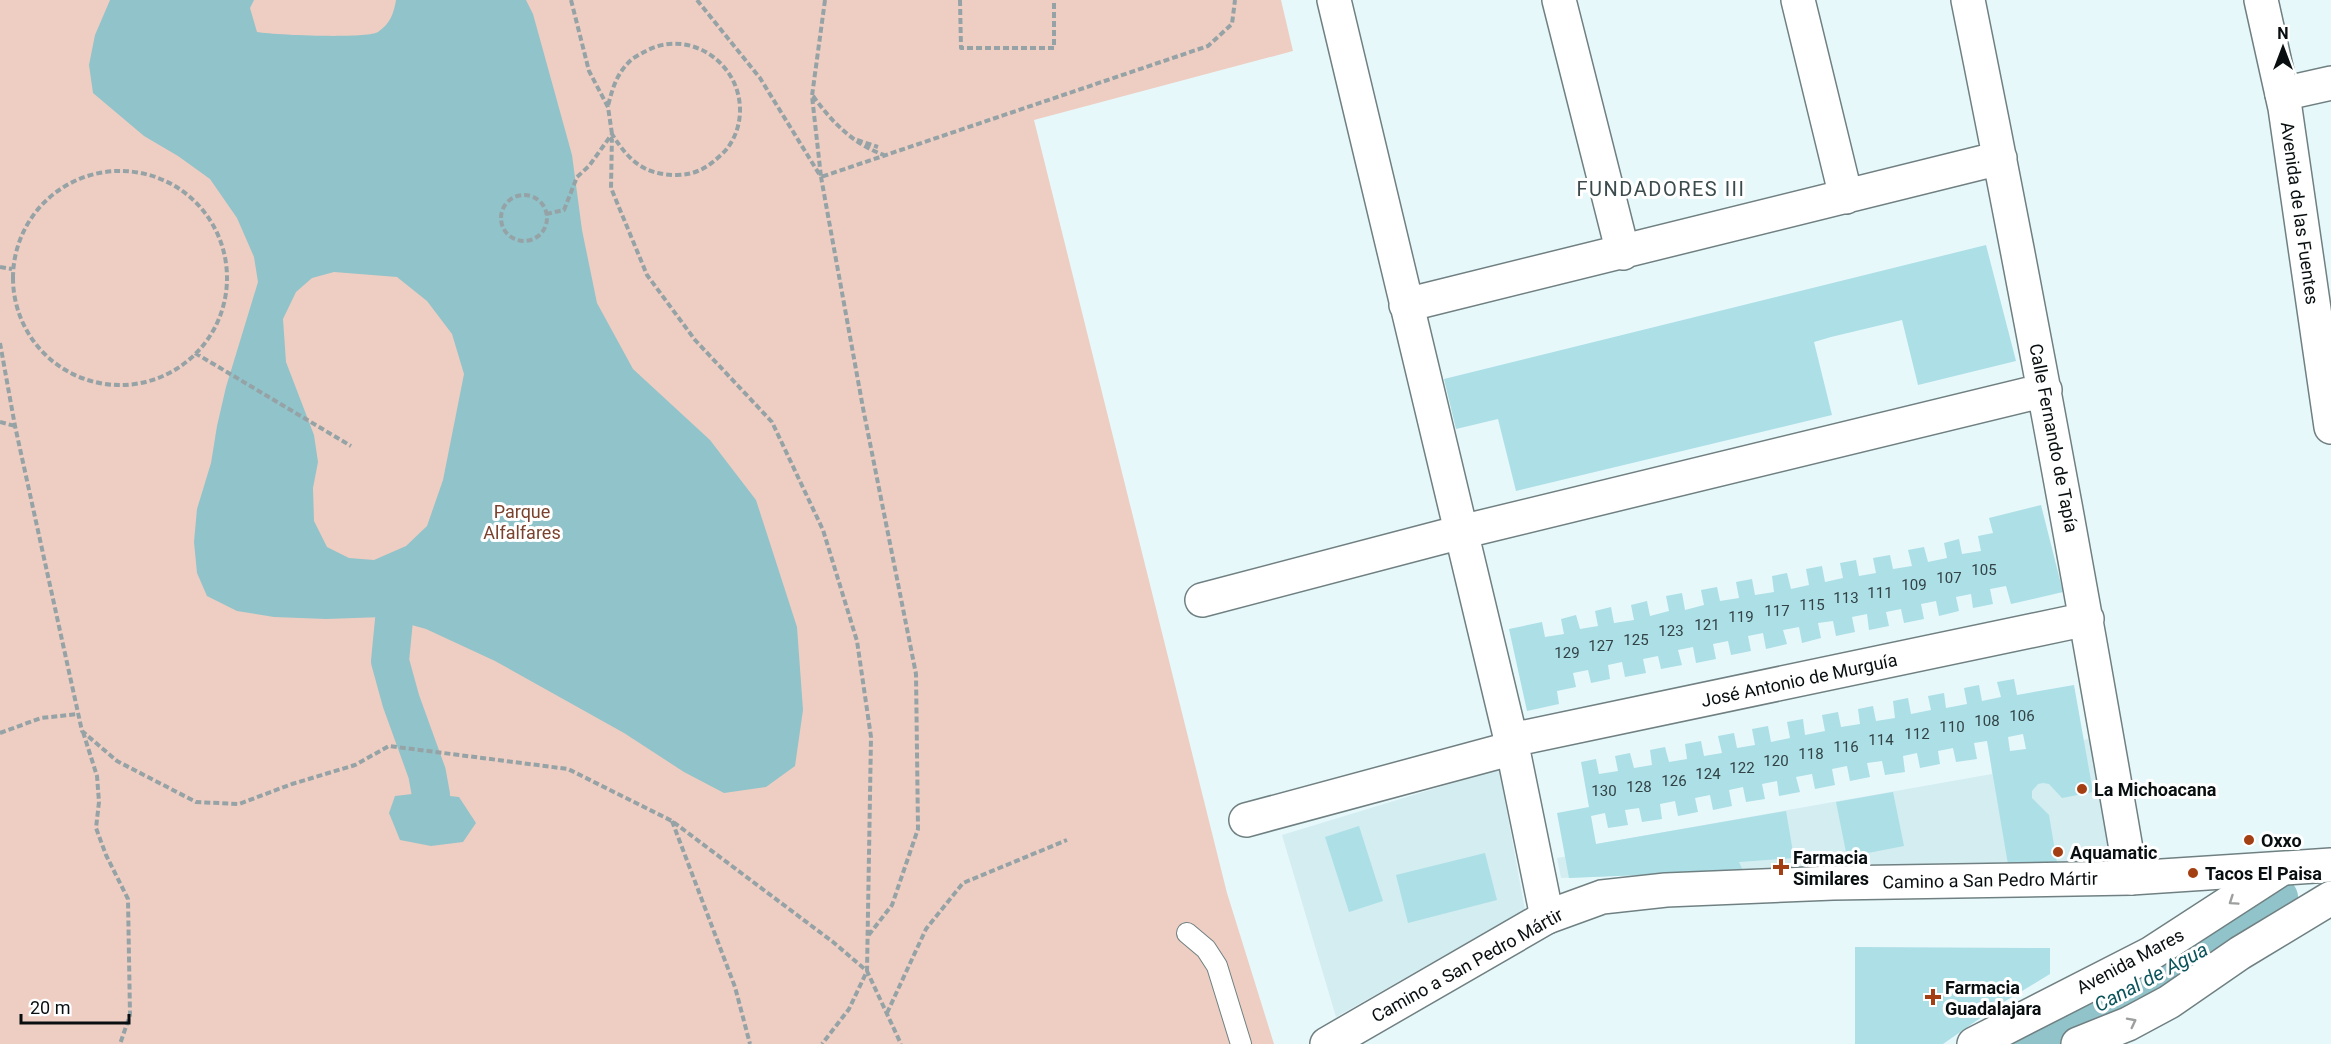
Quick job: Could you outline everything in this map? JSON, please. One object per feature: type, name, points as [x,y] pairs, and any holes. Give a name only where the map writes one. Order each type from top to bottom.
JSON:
[{"type":"street","points":[[1334,0],[1512,744],[1547,917]]},
{"type":"street","points":[[1559,0],[1623,253]]},
{"type":"street","points":[[1798,0],[1846,197]]},
{"type":"street","name":"Calle Fernando de Tapía","points":[[1968,0],[2045,390],[2131,878]]},
{"type":"street","name":"Avenida de las Fuentes","points":[[2261,0],[2282,94],[2331,427]]},
{"type":"street","points":[[2282,94],[2331,82]]},
{"type":"street","points":[[1406,305],[2000,158]]},
{"type":"street","points":[[1203,600],[1461,532],[2045,390]]},
{"type":"street","name":"José Antonio de Murguía","points":[[1246,820],[1512,744],[2087,619]]},
{"type":"street","name":"Camino a San Pedro Mártir","points":[[1327,1044],[1547,917],[1602,897],[1666,890],[1833,883],[2131,878],[2331,865]]},
{"type":"street","name":"Avenida Mares","points":[[1974,1044],[2150,954],[2281,868]]},
{"type":"street","points":[[2078,1044],[2128,1024],[2169,1002],[2241,953],[2331,898]]},
{"type":"lane","points":[[1187,933],[1206,949],[1217,966],[1241,1044]]},
{"type":"path","points":[[571,0],[589,71],[608,107],[612,134],[611,188],[647,275],[694,340],[772,422],[824,530],[857,641],[871,737],[867,971],[849,1009],[822,1044]]},
{"type":"path","points":[[697,0],[760,78],[821,177]]},
{"type":"path","points":[[825,0],[812,96],[821,177],[862,408],[916,674],[918,830],[892,905],[868,937]]},
{"type":"path","points":[[960,0],[961,48],[1054,48],[1054,0]]},
{"type":"path","points":[[821,177],[1208,46],[1232,24],[1235,0]]},
{"type":"path","points":[[608,107],[614,82],[629,60],[653,47],[679,44],[706,51],[727,69],[740,95],[740,123],[728,148],[708,167],[686,174],[663,174],[642,167],[624,153],[612,134]]},
{"type":"path","points":[[812,96],[848,136],[871,150],[885,155]]},
{"type":"path","points":[[546,214],[564,210],[577,177],[589,166],[612,134]]},
{"type":"path","points":[[848,136],[878,147]]},
{"type":"path","points":[[113,170],[157,176],[196,199],[221,235],[231,278],[222,322],[194,353],[158,381],[114,387],[70,375],[36,348],[15,308],[12,269],[22,233],[44,201],[76,179],[113,170]]},
{"type":"path","points":[[522,195],[538,199],[546,214],[543,230],[536,237],[527,241],[508,235],[502,226],[502,209],[513,197],[522,195]]},
{"type":"path","points":[[0,267],[12,269]]},
{"type":"path","points":[[0,343],[15,426],[78,714],[97,776],[99,802],[96,828],[106,855],[128,899],[130,1014],[120,1044]]},
{"type":"path","points":[[194,353],[351,446]]},
{"type":"path","points":[[0,422],[15,426]]},
{"type":"path","points":[[0,732],[41,718],[78,714]]},
{"type":"path","points":[[82,731],[117,761],[196,802],[238,804],[292,784],[355,765],[389,746],[568,769],[672,821],[833,942],[867,971],[901,1044]]},
{"type":"path","points":[[672,821],[735,987],[750,1044]]},
{"type":"path","points":[[887,1013],[926,929],[963,883],[1067,840]]},
{"type":"shaded area","points":[[2096,738],[2119,874],[1641,875],[1561,878],[1557,858],[1597,851],[1596,844],[1992,774],[1990,755]]},
{"type":"shaded area","points":[[1499,769],[1525,910],[1336,1017],[1282,835]]},
{"type":"green space","name":"Parque Alfalfares","points":[[0,0],[1281,0],[1293,51],[1034,120],[1227,893],[1274,1044],[0,1044]]},
{"type":"water","points":[[110,0],[254,0],[250,8],[257,32],[339,36],[378,32],[391,18],[396,0],[526,0],[533,14],[572,155],[582,230],[597,303],[633,369],[710,440],[756,500],[797,627],[803,710],[795,766],[766,787],[724,793],[684,772],[624,733],[495,661],[426,629],[383,617],[326,619],[274,617],[237,611],[207,596],[197,573],[194,542],[197,509],[211,463],[226,387],[258,282],[254,257],[237,218],[210,179],[178,156],[144,136],[93,93],[89,65],[95,35]],"holes":[[[334,272],[397,277],[427,301],[452,334],[464,374],[443,480],[427,526],[406,546],[374,560],[349,558],[327,547],[314,521],[313,488],[318,462],[314,435],[286,362],[283,319],[296,292],[312,278]]]},
{"type":"water","points":[[421,793],[459,797],[476,823],[463,842],[431,846],[400,840],[389,813],[395,796]]},
{"type":"building","points":[[1986,245],[2016,361],[1918,385],[1902,320],[1831,337],[1814,342],[1832,415],[1516,491],[1498,419],[1456,429],[1444,379]]},
{"type":"building","points":[[2041,505],[2063,592],[2011,604],[2006,586],[1990,589],[1993,604],[1973,608],[1971,594],[1956,597],[1959,611],[1939,616],[1936,601],[1921,604],[1924,619],[1904,623],[1901,609],[1886,612],[1889,626],[1869,630],[1867,614],[1852,617],[1855,632],[1836,636],[1833,621],[1818,623],[1821,638],[1802,643],[1799,627],[1783,630],[1787,644],[1766,649],[1763,633],[1748,636],[1751,651],[1731,655],[1728,641],[1713,644],[1716,659],[1696,663],[1693,647],[1678,650],[1682,665],[1661,669],[1658,656],[1643,659],[1646,673],[1625,677],[1622,662],[1608,665],[1610,679],[1591,683],[1588,670],[1573,673],[1576,687],[1557,691],[1559,704],[1527,711],[1509,629],[1542,622],[1545,637],[1564,634],[1561,619],[1576,615],[1580,629],[1598,626],[1595,611],[1611,607],[1614,623],[1634,620],[1631,605],[1647,601],[1650,616],[1669,611],[1666,596],[1682,593],[1685,610],[1704,605],[1701,590],[1717,587],[1720,601],[1739,598],[1736,582],[1752,579],[1755,595],[1774,592],[1772,576],[1787,573],[1791,589],[1809,585],[1806,569],[1822,566],[1825,582],[1843,578],[1840,563],[1856,560],[1859,576],[1876,573],[1873,558],[1890,555],[1893,569],[1912,566],[1908,550],[1924,547],[1928,562],[1947,558],[1944,543],[1959,539],[1962,554],[1981,551],[1978,536],[1993,533],[1989,518]]},
{"type":"building","points":[[2014,679],[2017,695],[2074,685],[2093,792],[2062,798],[2049,784],[2043,783],[2038,784],[2032,791],[2032,798],[2049,815],[2059,875],[2010,876],[1987,741],[1974,743],[1977,759],[1956,762],[1953,748],[1938,751],[1940,764],[1920,768],[1917,753],[1903,756],[1905,772],[1885,775],[1882,761],[1867,763],[1870,777],[1850,781],[1847,766],[1832,769],[1835,785],[1815,789],[1812,774],[1796,777],[1800,792],[1779,796],[1777,781],[1762,784],[1765,799],[1746,802],[1743,787],[1729,790],[1732,806],[1713,810],[1710,795],[1695,798],[1698,812],[1678,816],[1675,801],[1660,804],[1662,819],[1642,822],[1639,808],[1625,810],[1628,825],[1608,828],[1605,813],[1591,816],[1596,844],[1786,811],[1794,858],[1739,862],[1748,882],[1641,882],[1641,875],[1569,878],[1557,813],[1589,807],[1581,762],[1596,759],[1599,774],[1618,771],[1615,756],[1630,753],[1634,768],[1652,765],[1650,750],[1665,747],[1669,762],[1687,759],[1685,744],[1701,741],[1704,756],[1722,753],[1718,736],[1734,733],[1737,748],[1755,745],[1752,729],[1768,726],[1771,742],[1790,738],[1787,722],[1803,719],[1805,735],[1825,731],[1822,715],[1838,712],[1841,727],[1860,724],[1858,709],[1873,706],[1876,721],[1895,718],[1893,701],[1908,698],[1911,714],[1931,710],[1928,696],[1944,693],[1946,708],[1967,704],[1964,688],[1979,685],[1982,701],[2001,697],[1997,682]],"holes":[[[2023,734],[2026,749],[2010,751],[2008,737]]]},
{"type":"building","points":[[1893,792],[1904,846],[1847,857],[1836,802]]},
{"type":"building","points":[[1359,826],[1383,901],[1349,912],[1325,837]]},
{"type":"building","points":[[1485,853],[1497,900],[1408,923],[1396,875]]},
{"type":"building","name":"Farmacia Guadalajara","points":[[1855,947],[2050,948],[2050,974],[2002,1003],[1943,1044],[1855,1044]]},
{"type":"waterway","points":[[394,620],[390,661],[401,701],[427,773],[431,795]]},
{"type":"waterway","name":"Canal de Agua","points":[[2016,1044],[2152,981],[2198,955],[2279,897]]},
{"type":"place","name":"La Michoacana","points":[[2082,789]]},
{"type":"place","name":"Oxxo","points":[[2249,840]]},
{"type":"place","name":"Aquamatic","points":[[2058,852]]},
{"type":"place","name":"Farmacia Similares","points":[[1781,867]]},
{"type":"place","name":"Tacos El Paisa","points":[[2193,873]]},
{"type":"place","name":"Farmacia Guadalajara","points":[[1933,997]]},
{"type":"district","name":"FUNDADORES III","points":[[1661,189]]}]
